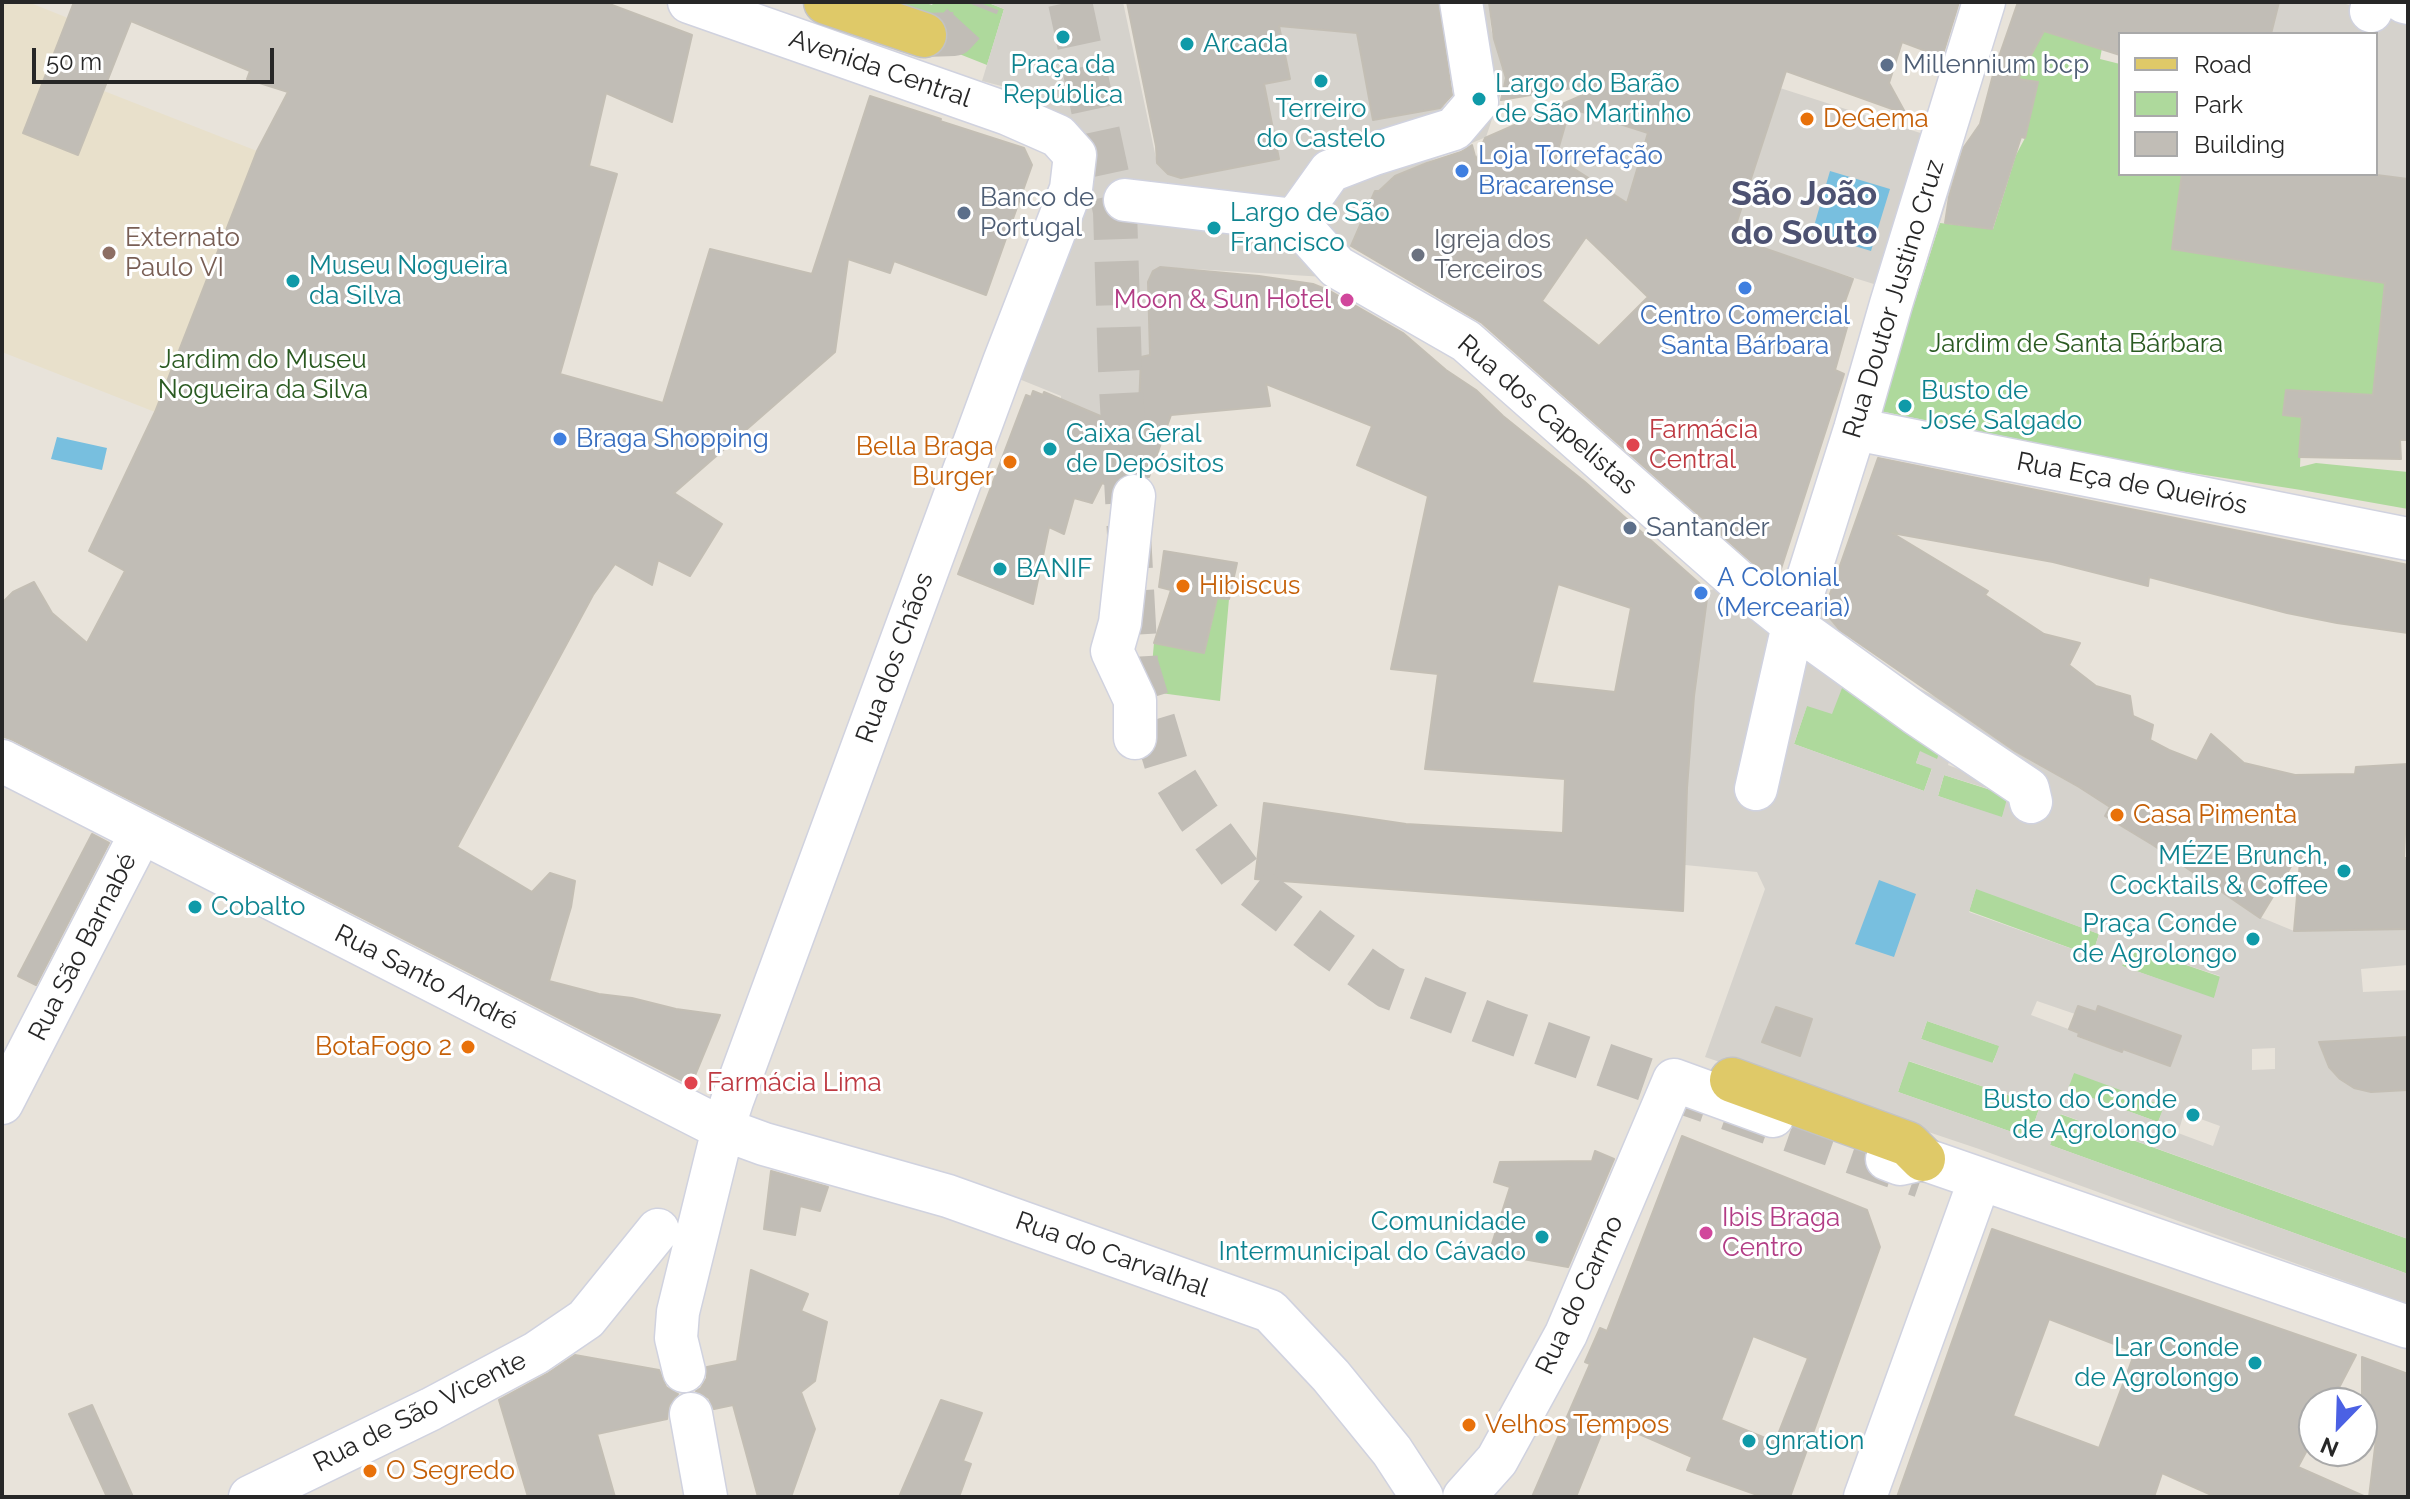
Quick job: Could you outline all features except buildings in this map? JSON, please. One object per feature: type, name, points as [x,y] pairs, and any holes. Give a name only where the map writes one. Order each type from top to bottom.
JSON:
[{"type":"main road","points":[[826,2],[924,35]]},
{"type":"main road","points":[[1732,1080],[1908,1144],[1923,1159]]},
{"type":"street","name":"Avenida Central","points":[[689,2],[1008,114],[1058,136],[1075,155],[1071,189]]},
{"type":"street","points":[[1125,200],[1295,220],[1330,171],[1454,129],[1486,106],[1461,2]]},
{"type":"street","name":"Rua Doutor Justino Cruz","points":[[1756,789],[1798,610],[1984,2]]},
{"type":"street","name":"Rua dos Chãos","points":[[684,1371],[676,1338],[678,1312],[723,1129],[993,391],[1071,189]]},
{"type":"street","name":"Rua dos Capelistas","points":[[1295,220],[1337,267],[1466,341],[1738,581],[1798,610],[1915,713],[2028,789],[2031,802]]},
{"type":"street","name":"Rua Eça de Queirós","points":[[1855,429],[2408,539]]},
{"type":"street","points":[[1134,496],[1120,623],[1112,651],[1135,700],[1135,738]]},
{"type":"street","name":"Rua Santo André","points":[[2,761],[723,1129]]},
{"type":"street","name":"Rua São Barnabé","points":[[2,1103],[141,833]]},
{"type":"street","name":"Rua do Carmo","points":[[1464,1497],[1497,1460],[1566,1334],[1674,1080],[1900,1164],[1923,1159]]},
{"type":"street","name":"Rua do Carvalhal","points":[[723,1129],[764,1144],[948,1196],[1270,1311],[1340,1387],[1392,1451],[1422,1497]]},
{"type":"street","points":[[1923,1159],[2408,1327]]},
{"type":"street","points":[[1865,1497],[1980,1179]]},
{"type":"street","name":"Rua de São Vicente","points":[[250,1497],[431,1409],[536,1353],[586,1319],[658,1230]]},
{"type":"street","points":[[691,1414],[706,1497]]},
{"type":"shaded area","name":"Externato Paulo VI","points":[[2,2],[28,2],[68,18],[23,133],[78,155],[104,91],[257,151],[155,412],[2,352]]},
{"type":"shaded area","points":[[986,2],[1123,2],[1157,163],[1168,174],[1264,84],[1290,78],[1274,2],[1351,2],[1374,120],[1457,103],[1458,89],[1451,81],[1438,2],[1489,2],[1491,29],[1506,78],[1486,137],[1395,176],[1373,196],[1344,261],[1325,277],[1160,267],[1153,271],[1148,282],[1150,355],[1141,358],[1136,431],[1019,379],[1083,195],[1015,99],[1017,90],[982,81],[1004,9]]},
{"type":"shaded area","points":[[2279,2],[2338,2],[2408,20],[2408,179],[2378,175],[2378,32],[2272,32]]},
{"type":"shaded area","points":[[1669,75],[1634,179],[1640,211],[1556,157],[1570,108]]},
{"type":"shaded area","points":[[1780,88],[1964,147],[1916,297],[1732,237]]},
{"type":"shaded area","name":"Praça Conde de Agrolongo","points":[[1763,573],[1778,577],[1824,611],[1873,665],[1948,703],[2013,750],[2110,807],[2106,816],[2260,917],[2294,931],[2408,929],[2408,965],[2361,969],[2363,992],[2408,990],[2408,1037],[2322,1042],[2322,1051],[2329,1067],[2354,1088],[2371,1092],[2408,1090],[2408,1239],[2061,1114],[2050,1145],[2408,1274],[2408,1304],[1979,1149],[1705,1057],[1765,889],[1757,872],[1685,865],[1694,696],[1708,591]],"holes":[[[1844,683],[1943,741],[1937,759],[1920,751],[1916,763],[1932,769],[1924,791],[1794,744],[1807,706],[1832,714]],[[1953,749],[2007,787],[1948,765]],[[1944,775],[2008,795],[2002,817],[1938,796]],[[1976,889],[2099,934],[2092,956],[1969,912]],[[2129,946],[2220,976],[2214,998],[2122,966]],[[2037,1001],[2075,1014],[2078,1006],[2096,1012],[2099,1006],[2181,1037],[2170,1066],[2078,1037],[2079,1033],[2031,1015]],[[1776,1007],[1812,1019],[1800,1056],[1762,1042]],[[1927,1021],[1999,1046],[1993,1063],[1921,1039]],[[2275,1048],[2275,1069],[2252,1070],[2252,1049]],[[1909,1061],[2040,1106],[2029,1138],[1898,1092]],[[2074,1073],[2164,1106],[2158,1122],[2068,1089]],[[2184,1113],[2220,1126],[2213,1146],[2178,1133]]]},
{"type":"green space","points":[[844,2],[923,2],[932,5],[934,2],[986,2],[1004,9],[987,65],[924,40]]},
{"type":"green space","name":"Jardim de Santa Bárbara","points":[[2044,31],[2102,48],[2100,59],[2118,64],[2118,176],[2182,176],[2172,249],[2385,283],[2373,395],[2286,390],[2283,414],[2302,417],[2300,467],[2316,463],[2408,472],[2408,509],[2160,468],[1880,411],[1940,223],[1993,229],[2016,155],[2025,138],[2037,82],[2018,79]]},
{"type":"green space","points":[[1203,596],[1229,599],[1220,701],[1153,692],[1154,643],[1204,653],[1213,617]]},
{"type":"green space","points":[[1844,683],[1944,741],[1938,760],[1920,752],[1916,763],[1932,768],[1924,791],[1794,744],[1807,705]]},
{"type":"green space","points":[[1944,775],[2009,796],[2002,818],[1938,796]]},
{"type":"green space","points":[[1976,888],[2099,934],[2092,956],[1969,911]]},
{"type":"green space","points":[[2128,945],[2221,977],[2214,999],[2122,966]]},
{"type":"green space","points":[[1927,1021],[2000,1046],[1992,1064],[1921,1039]]},
{"type":"green space","points":[[1908,1061],[2040,1106],[2029,1138],[1898,1092]]},
{"type":"green space","points":[[2074,1072],[2165,1106],[2158,1122],[2067,1089]]},
{"type":"green space","points":[[2060,1114],[2408,1239],[2408,1274],[2050,1145]]},
{"type":"water","points":[[1830,171],[1890,189],[1871,251],[1812,233]]},
{"type":"water","points":[[57,437],[107,448],[102,470],[51,459]]},
{"type":"water","points":[[1879,880],[1916,894],[1894,957],[1855,944]]},
{"type":"tunnel","points":[[924,35],[954,34],[974,12],[978,2]]},
{"type":"tunnel","points":[[1070,2],[1115,211],[1136,663],[1167,766],[1198,816],[1246,881],[1389,987],[1922,1176]]},
{"type":"place","name":"Praça da República","points":[[1063,37]]},
{"type":"place","name":"Arcada","points":[[1187,44]]},
{"type":"place","name":"Millennium bcp","points":[[1887,65]]},
{"type":"place","name":"Terreiro do Castelo","points":[[1321,81]]},
{"type":"place","name":"Largo do Barão de São Martinho","points":[[1479,99]]},
{"type":"place","name":"DeGema","points":[[1807,119]]},
{"type":"place","name":"Loja Torrefação Bracarense","points":[[1462,171]]},
{"type":"place","name":"Banco de Portugal","points":[[964,213]]},
{"type":"place","name":"Largo de São Francisco","points":[[1214,228]]},
{"type":"place","name":"Externato Paulo VI","points":[[109,253]]},
{"type":"place","name":"Igreja dos Terceiros","points":[[1418,255]]},
{"type":"place","name":"Museu Nogueira da Silva","points":[[293,281]]},
{"type":"place","name":"Centro Comercial Santa Bárbara","points":[[1745,288]]},
{"type":"place","name":"Moon & Sun Hotel","points":[[1347,300]]},
{"type":"place","name":"Busto de José Salgado","points":[[1905,406]]},
{"type":"place","name":"Braga Shopping","points":[[560,439]]},
{"type":"place","name":"Farmácia Central","points":[[1633,445]]},
{"type":"place","name":"Caixa Geral de Depósitos","points":[[1050,449]]},
{"type":"place","name":"Bella Braga Burger","points":[[1010,462]]},
{"type":"place","name":"Santander","points":[[1630,528]]},
{"type":"place","name":"BANIF","points":[[1000,569]]},
{"type":"place","name":"Hibiscus","points":[[1183,586]]},
{"type":"place","name":"A Colonial (Mercearia)","points":[[1701,593]]},
{"type":"place","name":"Casa Pimenta","points":[[2117,815]]},
{"type":"place","name":"MÉZE Brunch, Cocktails & Coffee","points":[[2344,871]]},
{"type":"place","name":"Cobalto","points":[[195,907]]},
{"type":"place","name":"Praça Conde de Agrolongo","points":[[2253,939]]},
{"type":"place","name":"BotaFogo 2","points":[[468,1047]]},
{"type":"place","name":"Farmácia Lima","points":[[691,1083]]},
{"type":"place","name":"Busto do Conde de Agrolongo","points":[[2193,1115]]},
{"type":"place","name":"Ibis Braga Centro","points":[[1706,1233]]},
{"type":"place","name":"Comunidade Intermunicipal do Cávado","points":[[1542,1237]]},
{"type":"place","name":"Lar Conde de Agrolongo","points":[[2255,1363]]},
{"type":"place","name":"Velhos Tempos","points":[[1469,1425]]},
{"type":"place","name":"gnration","points":[[1749,1441]]},
{"type":"place","name":"O Segredo","points":[[370,1471]]},
{"type":"district","name":"São João do Souto","points":[[1804,214]]},
{"type":"park label","name":"Jardim do Museu Nogueira da Silva","points":[[263,375]]}]
